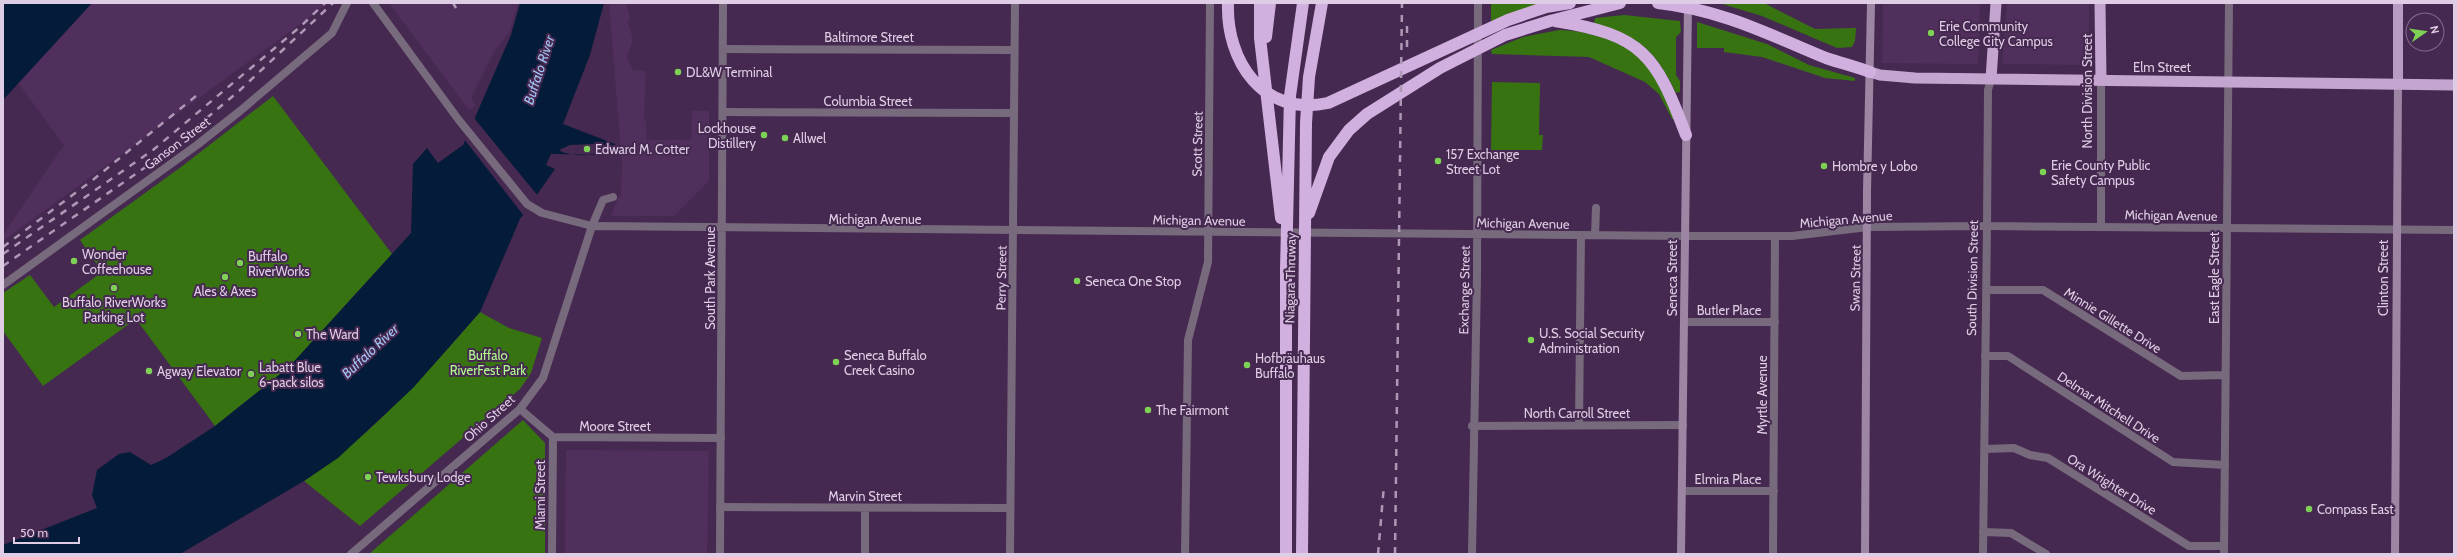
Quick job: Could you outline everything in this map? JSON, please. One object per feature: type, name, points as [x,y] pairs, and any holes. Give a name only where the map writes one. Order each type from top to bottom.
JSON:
[{"type":"highway","points":[[1228,3],[1228,17],[1232,40],[1238,58],[1247,74],[1265,92],[1299,105],[1319,104],[1342,97],[1508,20],[1549,5],[1570,3]]},
{"type":"highway","points":[[1260,3],[1260,38],[1286,269]]},
{"type":"highway","points":[[1265,81],[1266,36],[1270,3]]},
{"type":"highway","name":"Niagara Thruway","points":[[1286,554],[1286,269],[1290,96],[1303,3]]},
{"type":"highway","name":"Niagara Thruway","points":[[1302,554],[1306,123],[1309,78],[1322,3]]},
{"type":"highway","points":[[1305,226],[1322,172],[1339,142],[1349,130],[1367,114],[1440,68],[1505,35],[1550,21],[1620,3]]},
{"type":"highway","points":[[1658,3],[1726,16],[1767,31],[1828,58],[1870,72]]},
{"type":"highway","name":"South Division Street","points":[[1991,79],[1996,3]]},
{"type":"highway","name":"North Division Street","points":[[2100,3],[2101,80]]},
{"type":"highway","points":[[1550,21],[1592,27],[1608,32],[1637,49],[1651,62],[1666,83],[1686,135]]},
{"type":"highway","name":"Elm Street","points":[[1870,72],[1880,75],[1915,78],[2398,83],[2454,85]]},
{"type":"main road","name":"Seneca Street","points":[[1681,554],[1688,3]]},
{"type":"main road","name":"Swan Street","points":[[1865,554],[1871,3]]},
{"type":"main road","name":"Clinton Street","points":[[2394,554],[2398,3]]},
{"type":"street","name":"Ganson Street","points":[[3,285],[196,145],[245,106],[332,33],[347,3]]},
{"type":"street","name":"Michigan Avenue","points":[[373,3],[458,119],[527,204],[542,213],[592,226],[1208,233],[1684,236],[1775,236],[1868,227],[1987,226],[2454,230]]},
{"type":"street","name":"South Park Avenue","points":[[720,554],[724,3]]},
{"type":"street","name":"Perry Street","points":[[1010,554],[1015,3]]},
{"type":"street","name":"Scott Street","points":[[1185,554],[1188,340],[1204,284],[1208,262],[1210,3]]},
{"type":"street","name":"Exchange Street","points":[[1472,554],[1472,426],[1477,277],[1478,3]]},
{"type":"street","name":"East Eagle Street","points":[[2224,550],[2227,81],[2229,3]]},
{"type":"street","name":"Baltimore Street","points":[[723,48],[1014,50]]},
{"type":"street","name":"South Division Street","points":[[1983,554],[1988,90],[1991,79]]},
{"type":"street","name":"North Division Street","points":[[2101,80],[2101,227]]},
{"type":"street","name":"Columbia Street","points":[[723,112],[1013,113]]},
{"type":"street","name":"Ohio Street","points":[[351,554],[520,409],[543,378],[592,226],[603,200],[613,197]]},
{"type":"street","points":[[1596,208],[1596,235]]},
{"type":"street","points":[[1579,425],[1581,235]]},
{"type":"street","name":"Myrtle Avenue","points":[[1773,554],[1775,236]]},
{"type":"street","name":"Minnie Gillette Drive","points":[[1986,290],[2043,290],[2181,376],[2225,375]]},
{"type":"street","name":"Butler Place","points":[[1684,322],[1775,322]]},
{"type":"street","name":"Delmar Mitchell Drive","points":[[1985,356],[2008,356],[2173,462],[2225,464]]},
{"type":"street","points":[[520,409],[553,437]]},
{"type":"street","name":"North Carroll Street","points":[[1472,426],[1683,425]]},
{"type":"street","name":"Moore Street","points":[[553,437],[721,438]]},
{"type":"street","name":"Miami Street","points":[[552,554],[553,437]]},
{"type":"street","name":"Ora Wrighter Drive","points":[[1985,449],[2014,448],[2030,455],[2048,458],[2189,546],[2224,550]]},
{"type":"street","name":"Elmira Place","points":[[1682,491],[1774,491]]},
{"type":"street","name":"Marvin Street","points":[[720,507],[1010,508]]},
{"type":"street","points":[[865,508],[865,554]]},
{"type":"street","points":[[1983,532],[2011,533],[2046,554]]},
{"type":"shaded area","points":[[92,3],[329,3],[3,241],[3,235],[64,145],[18,83]]},
{"type":"shaded area","points":[[389,3],[518,3],[510,31],[495,50],[471,98],[476,105],[469,110]]},
{"type":"shaded area","points":[[609,3],[626,3],[630,17],[628,23],[633,39],[627,57],[633,70],[646,71],[644,121],[646,121],[646,140],[691,140],[692,111],[709,111],[709,181],[674,216],[611,216],[619,196],[621,196],[622,163]]},
{"type":"shaded area","name":"Erie Community College City Campus","points":[[1883,3],[1980,3],[1978,64],[1882,63]]},
{"type":"shaded area","name":"Erie Community College City Campus","points":[[2007,3],[2089,3],[2089,65],[2002,64]]},
{"type":"shaded area","points":[[566,450],[709,451],[707,554],[565,554]]},
{"type":"green space","points":[[1491,3],[1540,3],[1491,21]]},
{"type":"green space","points":[[1719,3],[1764,3],[1815,29],[1856,28],[1855,41],[1852,47],[1837,48],[1762,16]]},
{"type":"green space","points":[[1624,15],[1680,21],[1681,32],[1676,37],[1676,75],[1680,81],[1680,92],[1676,93],[1661,65],[1644,47],[1623,34],[1594,23],[1595,18]]},
{"type":"green space","points":[[1697,22],[1767,44],[1809,65],[1855,78],[1855,81],[1825,78],[1762,57],[1724,52],[1724,48],[1697,48]]},
{"type":"green space","points":[[1559,30],[1586,33],[1614,41],[1638,55],[1656,76],[1675,119],[1672,119],[1659,94],[1645,82],[1589,57],[1492,54],[1491,50],[1523,37]]},
{"type":"green space","points":[[1492,82],[1540,83],[1539,135],[1543,135],[1542,150],[1491,150]]},
{"type":"green space","name":"Buffalo RiverWorks","points":[[273,96],[392,254],[289,367],[215,426],[136,319],[43,386],[3,331],[3,293],[30,275],[54,307],[102,272],[80,240],[181,167]]},
{"type":"green space","name":"Buffalo RiverFest Park","points":[[480,312],[509,328],[542,338],[531,373],[520,389],[360,526],[304,481],[353,444],[375,424],[419,381]]},
{"type":"green space","points":[[523,420],[545,443],[545,554],[369,554]]},
{"type":"water","points":[[3,3],[92,3],[3,100]]},
{"type":"water","name":"Buffalo River","points":[[520,3],[604,3],[590,55],[563,124],[615,144],[612,155],[590,155],[601,152],[605,149],[604,145],[594,144],[570,145],[559,150],[572,154],[551,154],[546,165],[555,169],[520,219],[480,312],[413,388],[338,458],[304,481],[180,554],[3,554],[3,545],[97,508],[92,495],[97,470],[119,454],[130,452],[151,465],[166,458],[215,426],[289,367],[411,233],[413,164],[427,148],[438,163],[463,145],[511,35]]},
{"type":"pier","points":[[474,118],[538,196],[524,216],[464,139]]},
{"type":"railway","points":[[3,254],[153,150],[301,26],[325,3]]},
{"type":"railway","points":[[3,266],[160,157],[239,91],[333,3]]},
{"type":"railway","points":[[453,3],[456,8]]},
{"type":"railway","points":[[1395,554],[1402,3]]},
{"type":"railway","points":[[1407,19],[1407,47]]},
{"type":"railway","points":[[3,247],[94,179],[196,96]]},
{"type":"railway","points":[[1378,554],[1384,485]]},
{"type":"place","name":"Erie Community College City Campus","points":[[1931,33]]},
{"type":"place","name":"DL&W Terminal","points":[[678,72]]},
{"type":"place","name":"Lockhouse Distillery","points":[[764,135]]},
{"type":"place","name":"Allwel","points":[[785,138]]},
{"type":"place","name":"Edward M. Cotter","points":[[587,149]]},
{"type":"place","name":"157 Exchange Street Lot","points":[[1438,161]]},
{"type":"place","name":"Hombre y Lobo","points":[[1824,166]]},
{"type":"place","name":"Erie County Public Safety Campus","points":[[2043,172]]},
{"type":"place","name":"Wonder Coffeehouse","points":[[74,261]]},
{"type":"place","name":"Buffalo RiverWorks","points":[[240,263]]},
{"type":"place","name":"Ales & Axes","points":[[225,277]]},
{"type":"place","name":"Seneca One Stop","points":[[1077,281]]},
{"type":"place","name":"Buffalo RiverWorks Parking Lot","points":[[114,288]]},
{"type":"place","name":"The Ward","points":[[298,334]]},
{"type":"place","name":"U.S. Social Security Administration","points":[[1531,340]]},
{"type":"place","name":"Seneca Buffalo Creek Casino","points":[[836,362]]},
{"type":"place","name":"Hofbräuhaus Buffalo","points":[[1247,365]]},
{"type":"place","name":"Agway Elevator","points":[[149,371]]},
{"type":"place","name":"Labatt Blue 6-pack silos","points":[[251,374]]},
{"type":"place","name":"The Fairmont","points":[[1148,410]]},
{"type":"place","name":"Tewksbury Lodge","points":[[368,477]]},
{"type":"place","name":"Compass East","points":[[2309,509]]}]
